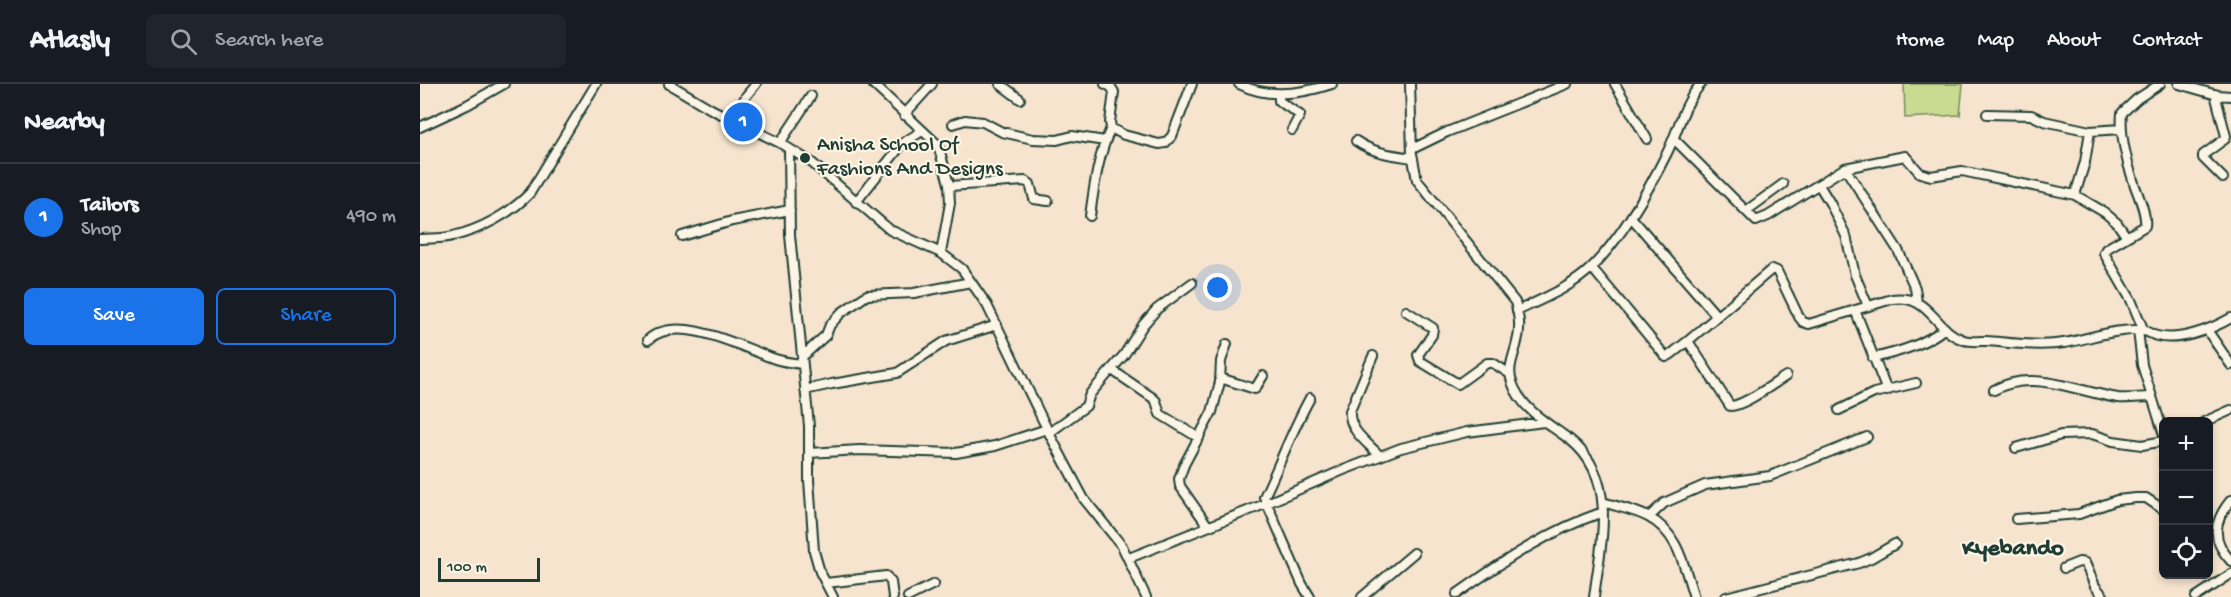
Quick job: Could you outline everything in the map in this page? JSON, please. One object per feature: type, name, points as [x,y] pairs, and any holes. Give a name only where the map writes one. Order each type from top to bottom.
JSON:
[{"type":"street","points":[[420,127],[467,105],[504,84]]},
{"type":"street","points":[[420,239],[451,237],[473,230],[524,199],[530,193],[596,84]]},
{"type":"street","points":[[669,84],[811,162],[890,230],[941,253],[962,269],[987,305],[1084,499],[1122,546],[1146,597]]},
{"type":"street","points":[[734,121],[746,96],[756,84]]},
{"type":"street","points":[[873,84],[938,145],[945,165],[950,203],[941,253]]},
{"type":"street","points":[[904,115],[932,84]]},
{"type":"street","points":[[1000,84],[1020,99]]},
{"type":"street","points":[[1105,84],[1112,87],[1114,92],[1110,122],[1112,128],[1125,135],[1159,144],[1172,136],[1192,84]]},
{"type":"street","points":[[1239,84],[1257,92],[1279,94],[1332,84]]},
{"type":"street","points":[[1410,84],[1412,149],[1417,180],[1515,302],[1519,332],[1510,364],[1511,382],[1517,393],[1544,422],[1567,437],[1592,465],[1604,502],[1603,538],[1594,597]]},
{"type":"street","points":[[1412,149],[1447,132],[1568,84]]},
{"type":"street","points":[[1615,84],[1647,139]]},
{"type":"street","points":[[1517,311],[1565,286],[1592,268],[1630,217],[1654,178],[1674,139],[1686,104],[1701,84]]},
{"type":"street","points":[[2159,422],[2142,365],[2141,330],[2131,300],[2104,253],[2106,249],[2126,236],[2142,230],[2146,223],[2132,177],[2122,129],[2122,113],[2125,108],[2160,84]]},
{"type":"street","points":[[2179,84],[2231,96]]},
{"type":"street","points":[[1279,94],[1280,101],[1300,115],[1292,130]]},
{"type":"street","points":[[2215,94],[2226,136],[2225,140],[2203,155],[2203,158],[2223,178]]},
{"type":"street","points":[[780,143],[811,96]]},
{"type":"street","points":[[1987,114],[2031,115],[2044,121],[2090,131],[2122,129]]},
{"type":"street","points":[[953,124],[965,120],[983,122],[1002,132],[1033,139],[1057,140],[1072,136],[1105,141]]},
{"type":"street","points":[[1090,216],[1094,186],[1105,141],[1112,128]]},
{"type":"street","points":[[856,202],[903,143],[922,131]]},
{"type":"street","points":[[2075,195],[2087,158],[2090,131]]},
{"type":"street","points":[[1674,139],[1756,220],[1761,220],[1845,168],[1905,156],[1920,173],[1931,176],[1962,171],[2075,195],[2104,212],[2117,223],[2126,236]]},
{"type":"street","points":[[1356,141],[1378,152],[1413,158]]},
{"type":"street","points":[[789,149],[790,235],[809,426],[808,453],[814,551],[833,597]]},
{"type":"street","points":[[1845,168],[1898,250],[1915,288],[1917,302]]},
{"type":"street","points":[[949,186],[1025,181],[1030,184],[1034,199],[1048,201]]},
{"type":"street","points":[[1746,211],[1783,184]]},
{"type":"street","points":[[1819,185],[1846,236],[1856,275],[1868,306]]},
{"type":"street","points":[[682,236],[732,221],[790,210]]},
{"type":"street","points":[[1630,217],[1716,315]]},
{"type":"street","points":[[1592,268],[1666,357],[1772,269],[1777,271],[1799,317],[1806,324],[1898,298],[1909,298],[1917,302],[1946,328],[1965,340],[2026,344],[2062,344],[2106,333],[2141,330],[2158,337],[2169,337],[2208,330],[2231,318]]},
{"type":"street","points":[[802,361],[825,336],[830,325],[841,313],[867,295],[914,293],[971,282]]},
{"type":"street","points":[[808,453],[859,450],[956,453],[995,446],[1048,431],[1086,406],[1090,394],[1112,370],[1143,325],[1157,309],[1192,283]]},
{"type":"street","points":[[1855,310],[1887,391]]},
{"type":"street","points":[[1406,311],[1434,328],[1432,335],[1418,355],[1420,361],[1432,369],[1458,384],[1487,363],[1493,363],[1510,374]]},
{"type":"street","points":[[806,390],[897,373],[946,341],[997,325]]},
{"type":"street","points":[[1873,358],[1901,351],[1932,339],[1946,328]]},
{"type":"street","points":[[2208,330],[2228,354],[2231,365]]},
{"type":"street","points":[[648,340],[655,333],[663,331],[706,333],[775,359],[802,361]]},
{"type":"street","points":[[1688,341],[1730,406],[1750,398],[1786,376]]},
{"type":"street","points":[[1208,526],[1179,482],[1184,465],[1212,412],[1220,378],[1221,361],[1227,344]]},
{"type":"street","points":[[1373,356],[1349,418],[1352,426],[1380,456]]},
{"type":"street","points":[[1112,370],[1153,398],[1160,414],[1199,438]]},
{"type":"street","points":[[1220,378],[1255,389],[1263,376]]},
{"type":"street","points":[[1994,390],[2004,384],[2023,381],[2069,387],[2120,398],[2151,397]]},
{"type":"street","points":[[1839,410],[1874,393],[1916,383]]},
{"type":"street","points":[[1310,398],[1296,423],[1282,460],[1264,497],[1265,504],[1310,597]]},
{"type":"street","points":[[2213,418],[2231,410]]},
{"type":"street","points":[[1129,558],[1401,448],[1467,432],[1544,422]]},
{"type":"street","points":[[2016,448],[2061,435],[2079,434],[2092,434],[2113,441],[2142,445],[2159,442]]},
{"type":"street","points":[[1649,517],[1664,503],[1705,485],[1770,476],[1868,437]]},
{"type":"street","points":[[2016,519],[2079,514],[2117,500],[2136,498],[2146,498],[2159,507]]},
{"type":"street","points":[[2213,524],[2231,500]]},
{"type":"street","points":[[1604,502],[1649,517],[1661,525],[1673,538],[1694,597]]},
{"type":"street","points":[[1457,594],[1497,565],[1523,550],[1575,522],[1603,512]]},
{"type":"street","points":[[2213,528],[2218,546],[2231,561]]},
{"type":"street","points":[[1726,597],[1859,563],[1895,544]]},
{"type":"street","points":[[1362,597],[1414,553]]},
{"type":"street","points":[[2064,568],[2079,562],[2085,563],[2095,586],[2104,597]]},
{"type":"street","points":[[2196,597],[2231,574]]},
{"type":"street","points":[[826,583],[886,576],[891,582],[893,597]]},
{"type":"street","points":[[908,597],[934,584]]},
{"type":"green space","points":[[1904,84],[1963,84],[1960,115],[1905,118]]},
{"type":"place","name":"Tailors","points":[[743,122]]},
{"type":"place","name":"Anisha School Of Fashions And Designs","points":[[805,158]]},
{"type":"district","name":"Kyebando","points":[[2013,549]]}]
